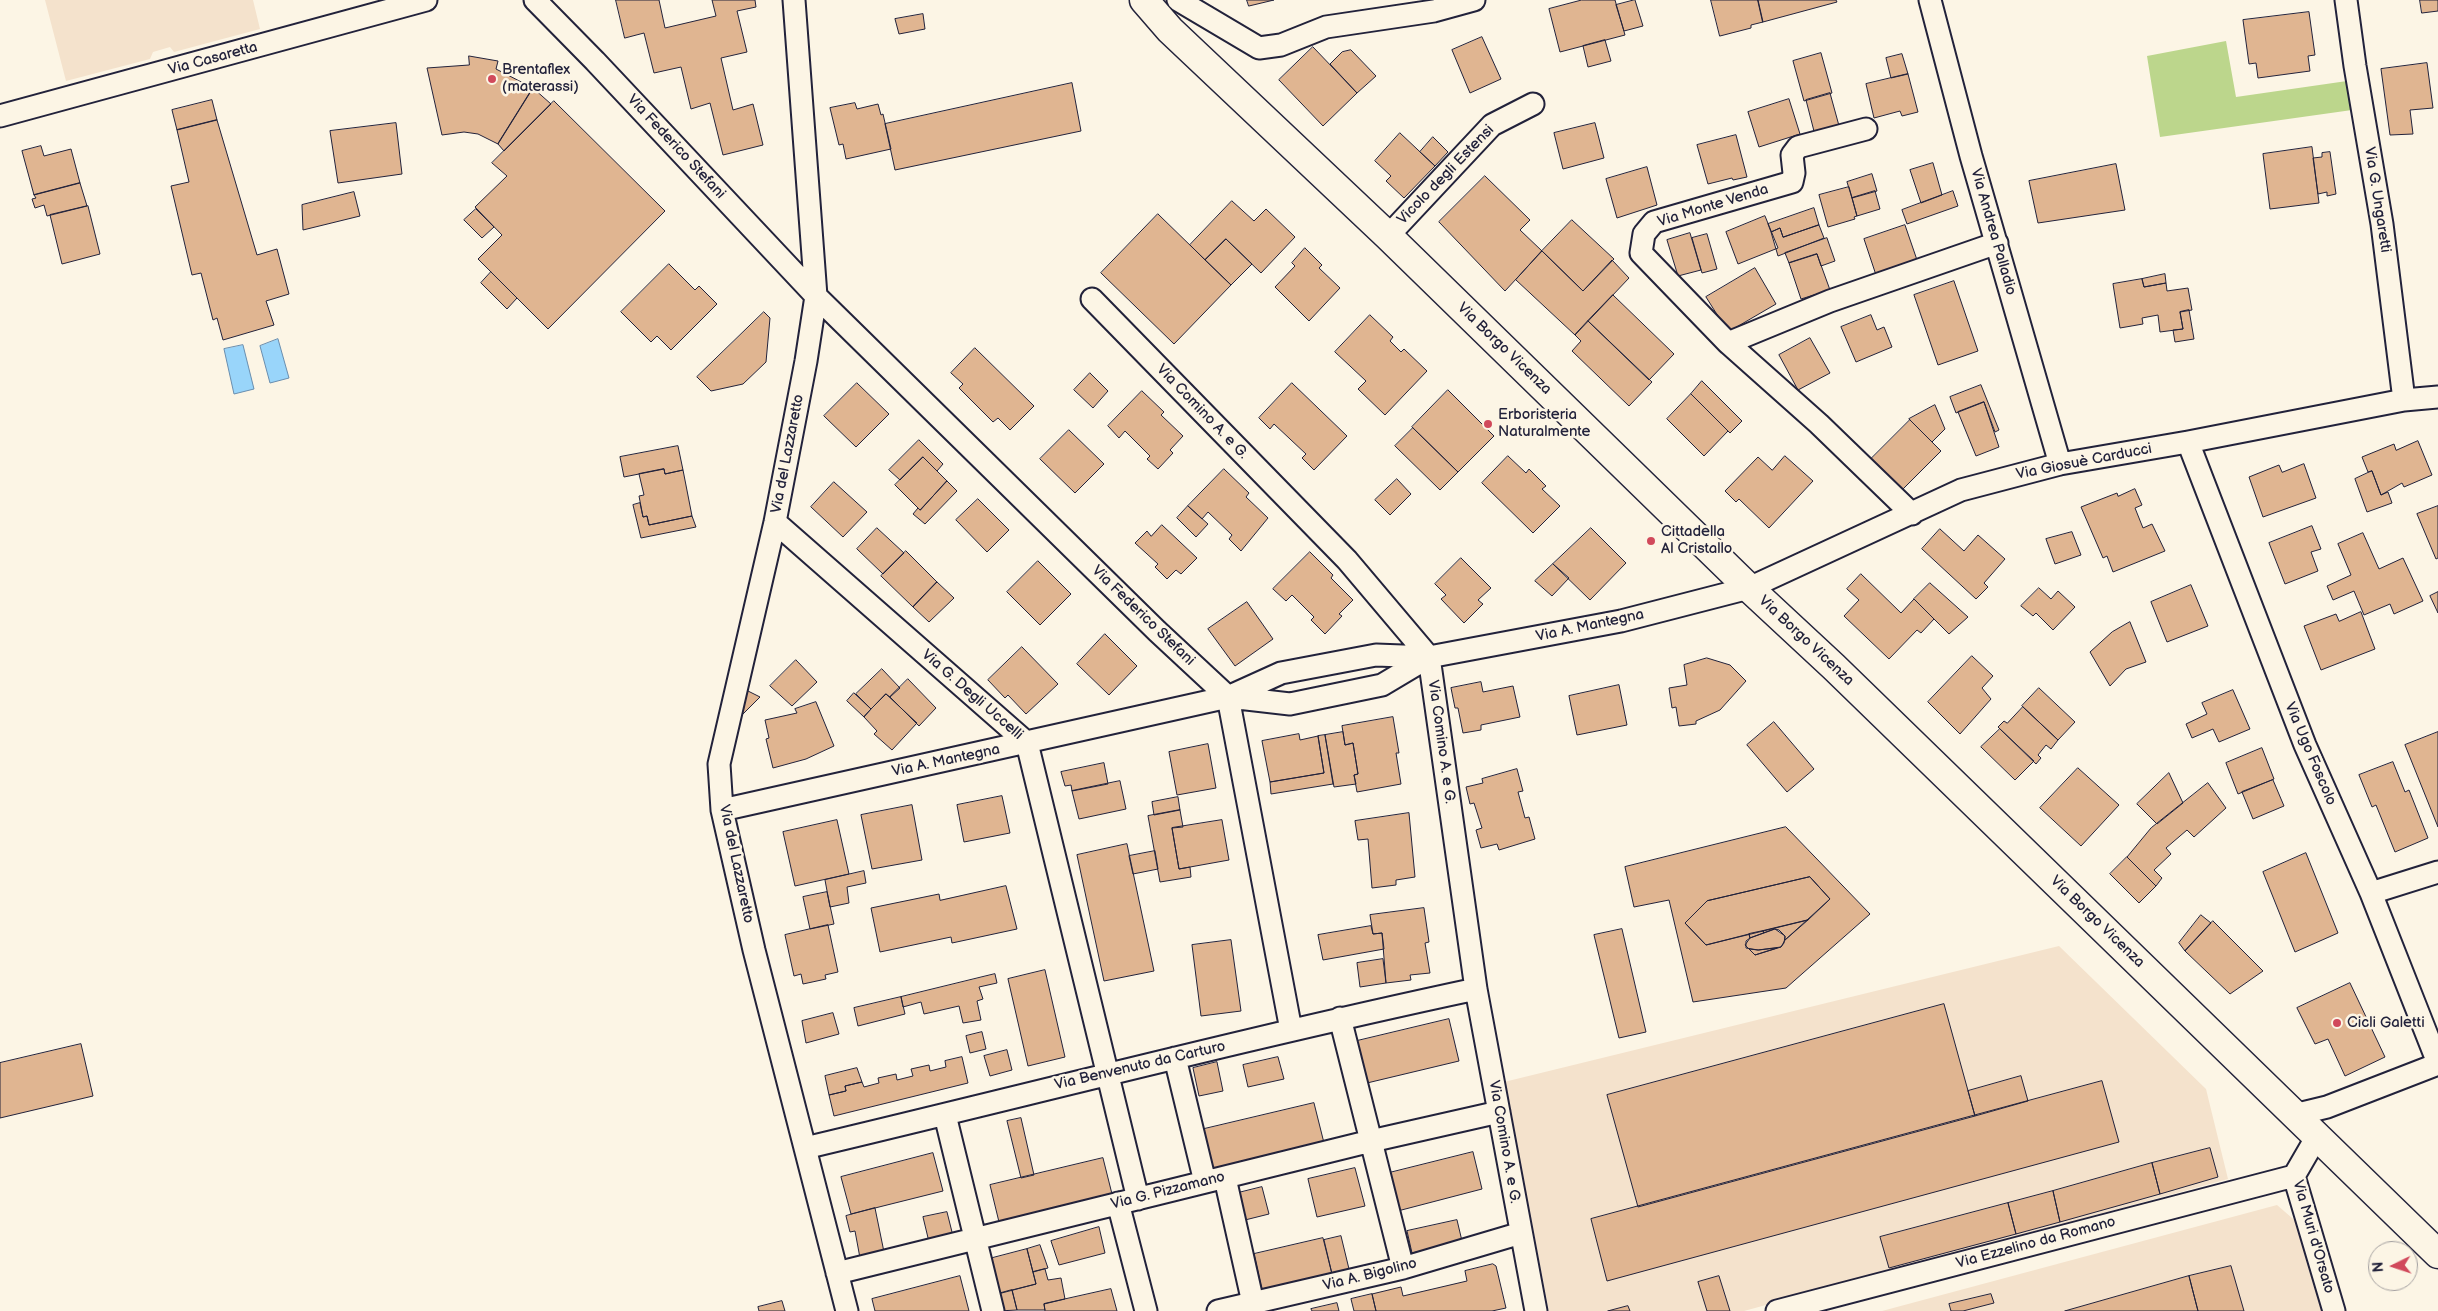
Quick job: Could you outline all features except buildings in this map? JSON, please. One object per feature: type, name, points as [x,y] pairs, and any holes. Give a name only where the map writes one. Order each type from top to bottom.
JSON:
[{"type":"street","name":"Via Casaretta","points":[[0,116],[426,0]]},
{"type":"street","name":"Via Federico Stefani","points":[[535,0],[595,61],[816,296],[1150,624],[1228,697]]},
{"type":"street","points":[[794,0],[816,296]]},
{"type":"street","name":"Via Borgo Vicenza","points":[[1127,0],[1170,30]]},
{"type":"street","name":"Via Borgo Vicenza","points":[[1144,0],[1170,30],[1388,236],[1749,588],[1841,673],[2316,1138],[2438,1254]]},
{"type":"street","points":[[1178,0],[1259,48],[1281,45],[1326,27],[1434,11],[1474,0]]},
{"type":"street","name":"Via Andrea Palladio","points":[[1930,0],[1996,244],[2060,464]]},
{"type":"street","name":"Via G. Ungaretti","points":[[2346,0],[2355,66],[2382,224],[2404,400]]},
{"type":"street","name":"Vicolo degli Estensi","points":[[1388,236],[1492,126],[1533,104]]},
{"type":"street","name":"Via Monte Venda","points":[[1866,129],[1798,147],[1792,155],[1794,173],[1792,182],[1654,222],[1644,234],[1641,253],[1728,343],[1819,424],[1912,514]]},
{"type":"street","points":[[1728,343],[1830,301],[1996,244]]},
{"type":"street","name":"Via del Lazzaretto","points":[[816,296],[806,361],[775,522],[719,764],[722,810],[754,950],[846,1311]]},
{"type":"street","name":"Via Comino A. e G.","points":[[1092,299],[1347,560],[1429,657],[1476,989],[1536,1311]]},
{"type":"street","name":"Via Giosuè Carducci","points":[[1749,588],[1777,572],[1912,514],[1961,490],[2060,464],[2188,442],[2404,400],[2438,397]]},
{"type":"street","name":"Via Ugo Foscolo","points":[[2188,442],[2305,745],[2371,893],[2438,1064],[2327,1107],[2294,1116]]},
{"type":"street","name":"Via G. Degli Uccelli","points":[[775,522],[1027,743],[1108,1073],[1146,1311]]},
{"type":"street","name":"Via A. Mantegna","points":[[722,810],[1228,697],[1281,672],[1376,655],[1429,657],[1621,621],[1749,588]]},
{"type":"street","name":"Via A. Mantegna","points":[[1228,697],[1290,704],[1382,685],[1429,657]]},
{"type":"street","points":[[1228,697],[1291,1030]]},
{"type":"street","points":[[2371,893],[2438,872]]},
{"type":"street","name":"Via Benvenuto da Carturo","points":[[805,1148],[1340,1018],[1476,989]]},
{"type":"street","points":[[1340,1018],[1403,1268]]},
{"type":"street","points":[[1175,1058],[1253,1303]]},
{"type":"street","name":"Via G. Pizzamano","points":[[837,1273],[1371,1141],[1499,1112]]},
{"type":"street","points":[[945,1115],[993,1311]]},
{"type":"street","name":"Via Muri d'Orsato","points":[[2316,1138],[2294,1176],[2334,1311]]},
{"type":"street","name":"Via Ezzelino da Romano","points":[[1777,1311],[2294,1176]]},
{"type":"street","name":"Via A. Bigolino","points":[[1218,1311],[1403,1268],[1521,1233]]},
{"type":"shaded area","points":[[45,0],[253,0],[260,29],[174,52],[170,47],[153,52],[150,59],[66,81]]},
{"type":"shaded area","points":[[2059,946],[2206,1089],[2228,1179],[1744,1311],[1549,1311],[1504,1082]]},
{"type":"shaded area","points":[[2277,1205],[2299,1224],[2323,1311],[1882,1311]]},
{"type":"green space","points":[[2226,41],[2236,97],[2347,81],[2352,110],[2160,137],[2147,56]]},
{"type":"water","points":[[278,339],[289,378],[270,383],[260,346]]},
{"type":"water","points":[[243,345],[254,389],[234,394],[224,349]]},
{"type":"place","name":"Brentaflex (materassi)","points":[[492,79]]},
{"type":"place","name":"Erboristeria Naturalmente","points":[[1488,424]]},
{"type":"place","name":"Cittadella Al Cristallo","points":[[1651,541]]},
{"type":"place","name":"Cicli Galetti","points":[[2337,1023]]}]
